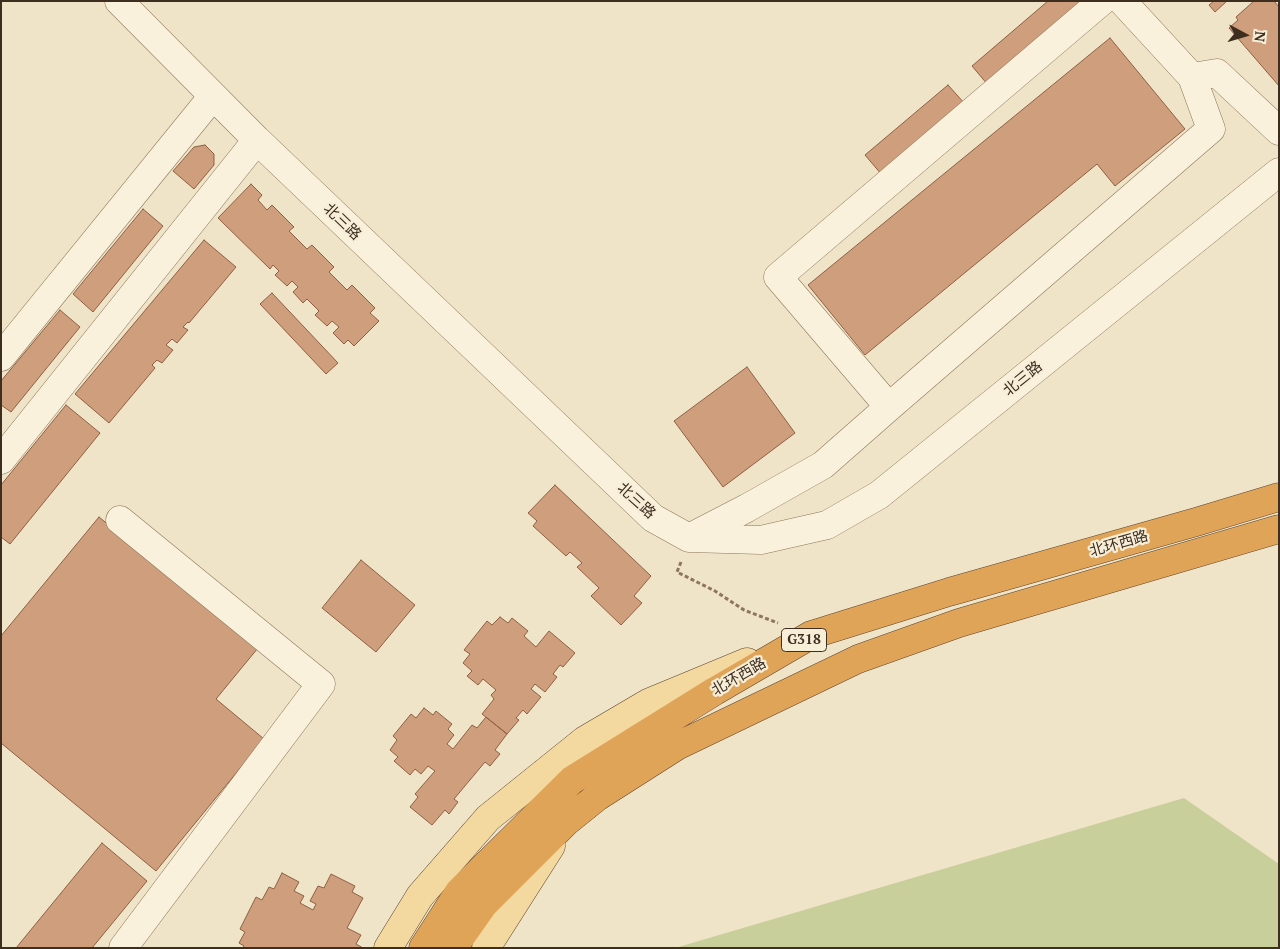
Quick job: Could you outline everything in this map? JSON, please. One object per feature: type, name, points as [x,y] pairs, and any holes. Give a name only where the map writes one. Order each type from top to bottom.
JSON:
[{"type":"highway","name":"北环西路","points":[[423,948],[459,892],[572,780],[715,691],[811,635],[949,592],[1279,497]]},
{"type":"highway","name":"北环西路","points":[[453,948],[484,904],[566,822],[597,797],[677,746],[858,659],[959,623],[1279,529]]},
{"type":"main road","points":[[388,948],[420,896],[488,818],[585,740],[648,703],[811,635]]},
{"type":"main road","points":[[486,948],[566,822]]},
{"type":"street","name":"北三路","points":[[119,1],[257,140],[652,518],[689,538],[761,540],[827,525],[879,496],[1279,172]]},
{"type":"street","points":[[889,406],[778,276],[1102,1]]},
{"type":"street","points":[[689,538],[823,465],[889,406],[1212,129],[1192,77],[1122,1]]},
{"type":"street","points":[[1192,77],[1217,73],[1279,131]]},
{"type":"street","points":[[1,357],[213,96]]},
{"type":"street","points":[[1,460],[257,140]]},
{"type":"street","points":[[120,520],[321,684],[123,948]]},
{"type":"path","points":[[689,538],[677,572],[715,591],[744,610],[811,635]]},
{"type":"green space","points":[[1184,798],[1279,864],[1279,948],[675,948]]},
{"type":"building","points":[[1048,1],[1086,1],[988,85],[972,66]]},
{"type":"building","points":[[1214,1],[1227,1],[1215,12],[1209,5]]},
{"type":"building","points":[[1254,1],[1274,1],[1279,7],[1279,86],[1229,28],[1238,20],[1236,17]]},
{"type":"building","points":[[1110,38],[1185,129],[1115,186],[1097,164],[865,355],[808,285]]},
{"type":"building","points":[[948,85],[965,104],[882,175],[865,155]]},
{"type":"building","points":[[205,145],[214,154],[214,165],[194,189],[173,171],[194,147]]},
{"type":"building","points":[[251,184],[262,195],[258,200],[267,210],[272,205],[294,227],[289,231],[307,249],[312,245],[334,267],[329,272],[347,290],[352,285],[375,308],[370,313],[379,321],[354,346],[348,340],[344,344],[333,333],[339,327],[332,321],[327,326],[315,315],[319,311],[307,299],[303,303],[293,292],[298,287],[292,281],[287,286],[275,275],[279,271],[273,265],[270,269],[218,218]]},
{"type":"building","points":[[143,209],[163,226],[93,312],[73,294]]},
{"type":"building","points":[[204,240],[236,267],[189,323],[183,327],[188,330],[177,343],[172,339],[166,345],[173,350],[162,363],[157,360],[152,365],[155,368],[109,423],[75,394]]},
{"type":"building","points":[[272,293],[338,363],[326,374],[260,304]]},
{"type":"building","points":[[60,310],[80,327],[11,412],[1,405],[1,381]]},
{"type":"building","points":[[747,367],[795,433],[723,487],[674,421]]},
{"type":"building","points":[[66,405],[100,433],[10,544],[1,537],[1,485]]},
{"type":"building","points":[[555,485],[651,576],[634,596],[642,603],[621,625],[591,596],[599,588],[577,567],[582,563],[570,552],[566,556],[533,526],[537,521],[528,513]]},
{"type":"building","points":[[99,517],[258,648],[216,699],[264,739],[156,871],[1,743],[1,636]]},
{"type":"building","points":[[361,560],[415,605],[376,652],[322,608]]},
{"type":"building","points":[[500,617],[508,623],[512,618],[528,631],[524,636],[536,647],[549,631],[575,653],[563,667],[560,665],[553,674],[557,677],[545,692],[535,684],[531,689],[541,697],[527,714],[523,710],[516,718],[519,720],[507,734],[482,714],[494,699],[491,695],[496,690],[483,679],[478,685],[467,676],[472,671],[463,663],[470,654],[464,650],[487,621],[492,625]]},
{"type":"building","points":[[424,708],[433,715],[436,711],[452,724],[448,729],[454,735],[447,744],[453,749],[472,725],[477,728],[486,717],[507,734],[495,750],[500,754],[490,766],[485,762],[454,799],[458,802],[449,814],[445,810],[432,825],[410,807],[418,797],[415,794],[435,771],[428,766],[421,774],[415,769],[410,775],[394,761],[398,757],[390,750],[397,740],[393,736],[411,714],[416,718]]},
{"type":"building","points":[[102,843],[147,881],[92,948],[16,948]]},
{"type":"building","points":[[282,873],[299,882],[294,891],[304,896],[300,903],[313,910],[316,904],[310,901],[318,886],[324,888],[331,874],[355,886],[352,892],[363,898],[347,928],[361,935],[356,944],[363,948],[243,948],[244,946],[239,943],[245,932],[240,929],[256,897],[262,900],[269,887],[274,889]]}]
